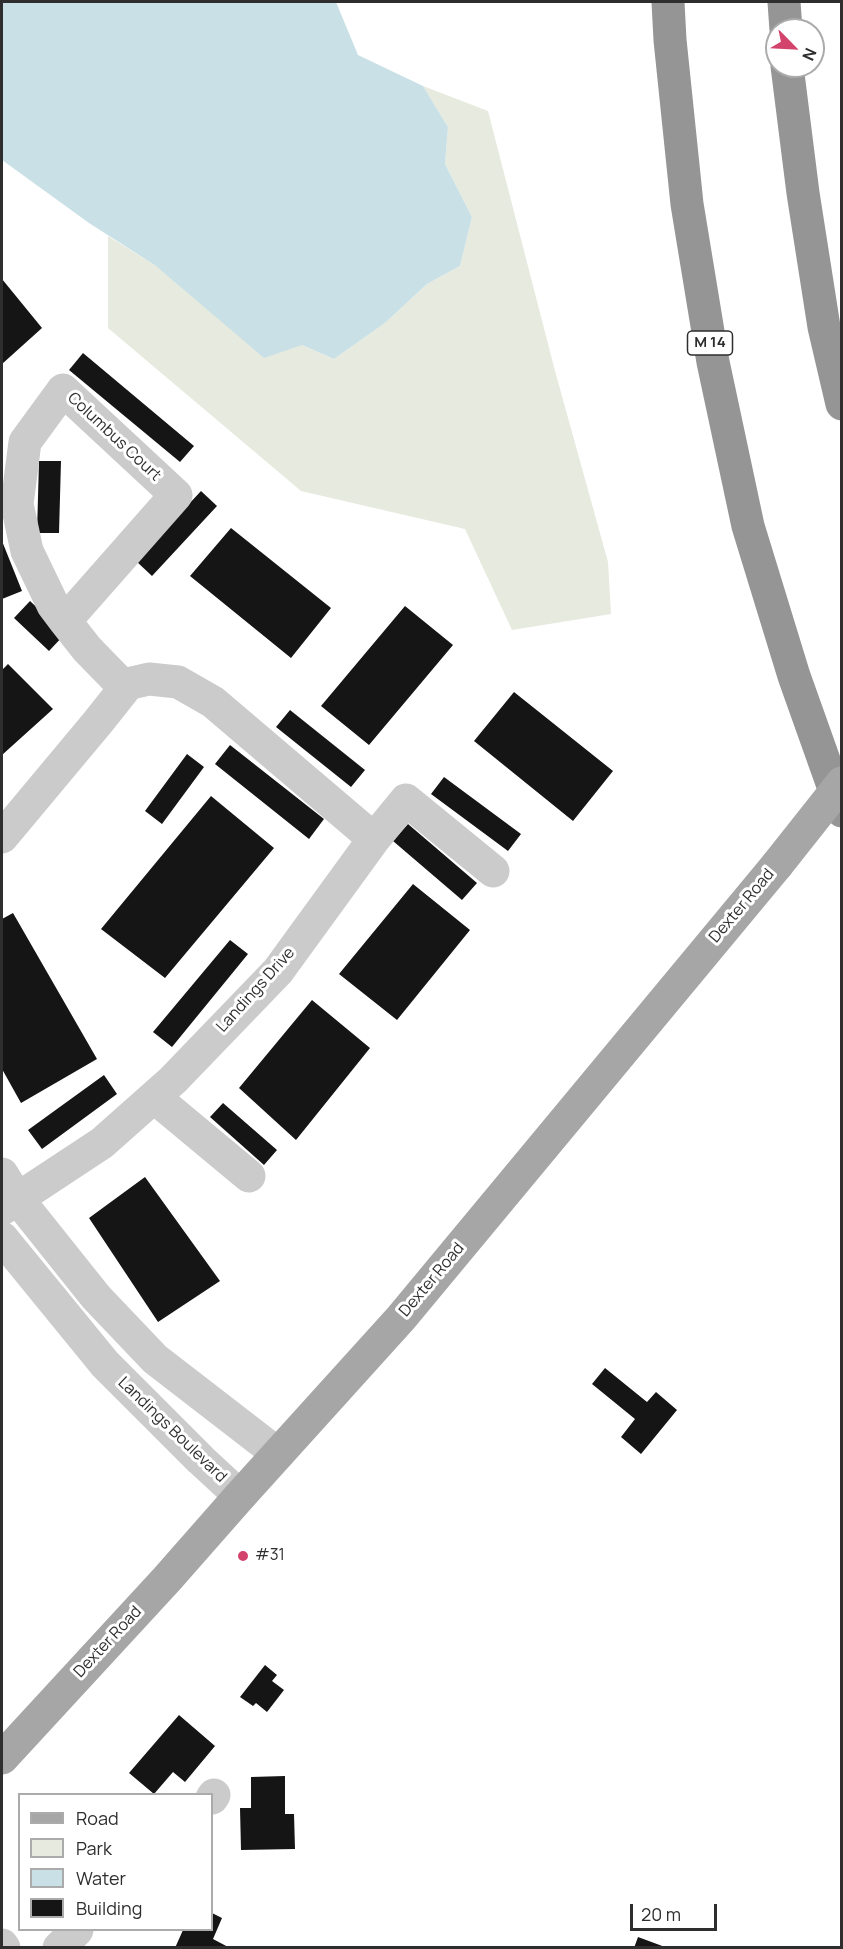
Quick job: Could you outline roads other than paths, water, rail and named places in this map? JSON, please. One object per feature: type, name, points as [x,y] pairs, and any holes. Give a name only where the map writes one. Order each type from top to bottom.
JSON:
[{"type":"highway","name":"M 14","points":[[668,2],[687,204],[713,362],[743,502],[794,676],[842,811]]},
{"type":"highway","points":[[784,2],[785,18]]},
{"type":"highway","points":[[789,78],[803,193],[824,327],[842,404]]},
{"type":"main road","name":"Dexter Road","points":[[2,1758],[167,1579],[401,1318],[777,865],[842,783]]},
{"type":"street","name":"Columbus Court","points":[[66,621],[176,495],[63,390],[25,442],[16,504],[27,551],[54,605],[66,621],[87,649],[125,688]]},
{"type":"street","points":[[2,837],[125,688],[123,684],[149,679],[178,682],[213,702],[374,839]]},
{"type":"street","name":"Landings Drive","points":[[7,1194],[102,1143],[173,1080],[278,971],[374,839],[406,800],[493,871]]},
{"type":"street","points":[[154,1097],[249,1176]]},
{"type":"street","points":[[7,1194],[96,1297],[154,1359],[278,1454]]},
{"type":"street","name":"Landings Boulevard","points":[[2,1238],[105,1364],[240,1496]]},
{"type":"street","name":"Landings Boulevard","points":[[105,1364],[134,1337]]},
{"type":"street","points":[[59,1947],[75,1931]]},
{"type":"water","points":[[2,2],[336,2],[358,55],[423,86],[448,127],[445,164],[472,217],[460,266],[427,284],[385,323],[334,359],[302,345],[264,358],[156,266],[89,223],[2,160]]},
{"type":"place","name":"#31","points":[[243,1556]]}]
